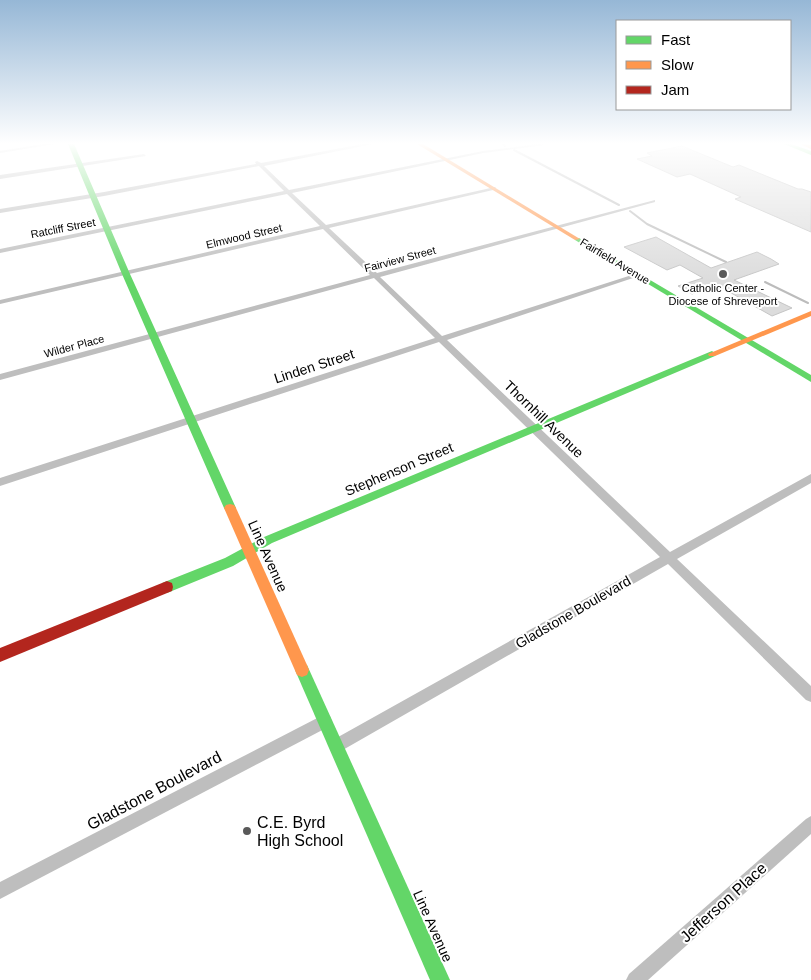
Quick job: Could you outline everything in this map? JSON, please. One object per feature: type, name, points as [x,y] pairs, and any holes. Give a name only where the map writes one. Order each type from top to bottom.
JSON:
[{"type":"main road","name":"Line Avenue","points":[[91,190],[126,274],[440,980]]},
{"type":"main road","name":"Fairfield Avenue","points":[[496,190],[811,379]]},
{"type":"main road","name":"Stephenson Street","points":[[0,655],[229,562],[268,540],[811,313]]},
{"type":"street","points":[[0,211],[124,190]]},
{"type":"street","name":"Thornhill Avenue","points":[[286,190],[811,695]]},
{"type":"street","name":"Ratcliff Street","points":[[0,251],[299,190]]},
{"type":"street","name":"Elmwood Street","points":[[0,302],[486,190]]},
{"type":"street","name":"Fairview Street","points":[[154,337],[652,201]]},
{"type":"street","name":"Linden Street","points":[[0,482],[637,275]]},
{"type":"street","name":"Wilder Place","points":[[0,377],[154,337]]},
{"type":"street","name":"Gladstone Boulevard","points":[[336,746],[811,478]]},
{"type":"street","name":"Gladstone Boulevard","points":[[0,891],[325,720]]},
{"type":"street","name":"Jefferson Place","points":[[635,980],[811,824]]},
{"type":"building","points":[[725,190],[804,190],[811,192],[811,232],[735,199],[741,197]]},
{"type":"building","name":"Catholic Center - Diocese of Shreveport","points":[[656,237],[711,268],[757,252],[771,259],[779,264],[734,280],[792,308],[772,316],[717,285],[692,294],[678,286],[703,278],[680,265],[667,270],[624,247]]},
{"type":"waterway","points":[[590,190],[619,205]]},
{"type":"waterway","points":[[630,211],[647,224],[726,262]]},
{"type":"waterway","points":[[765,282],[808,303]]},
{"type":"traffic: fast","points":[[90,190],[230,508]]},
{"type":"traffic: fast","points":[[577,239],[811,379]]},
{"type":"traffic: fast","points":[[167,587],[229,562],[268,540],[712,354]]},
{"type":"traffic: fast","points":[[302,670],[440,980]]},
{"type":"traffic: slow","points":[[495,190],[577,239]]},
{"type":"traffic: slow","points":[[712,354],[811,313]]},
{"type":"traffic: slow","points":[[230,508],[302,670]]},
{"type":"traffic: jam","points":[[0,655],[167,587]]},
{"type":"place","name":"Catholic Center - Diocese of Shreveport","points":[[723,274]]},
{"type":"place","name":"C.E. Byrd High School","points":[[247,831]]}]
